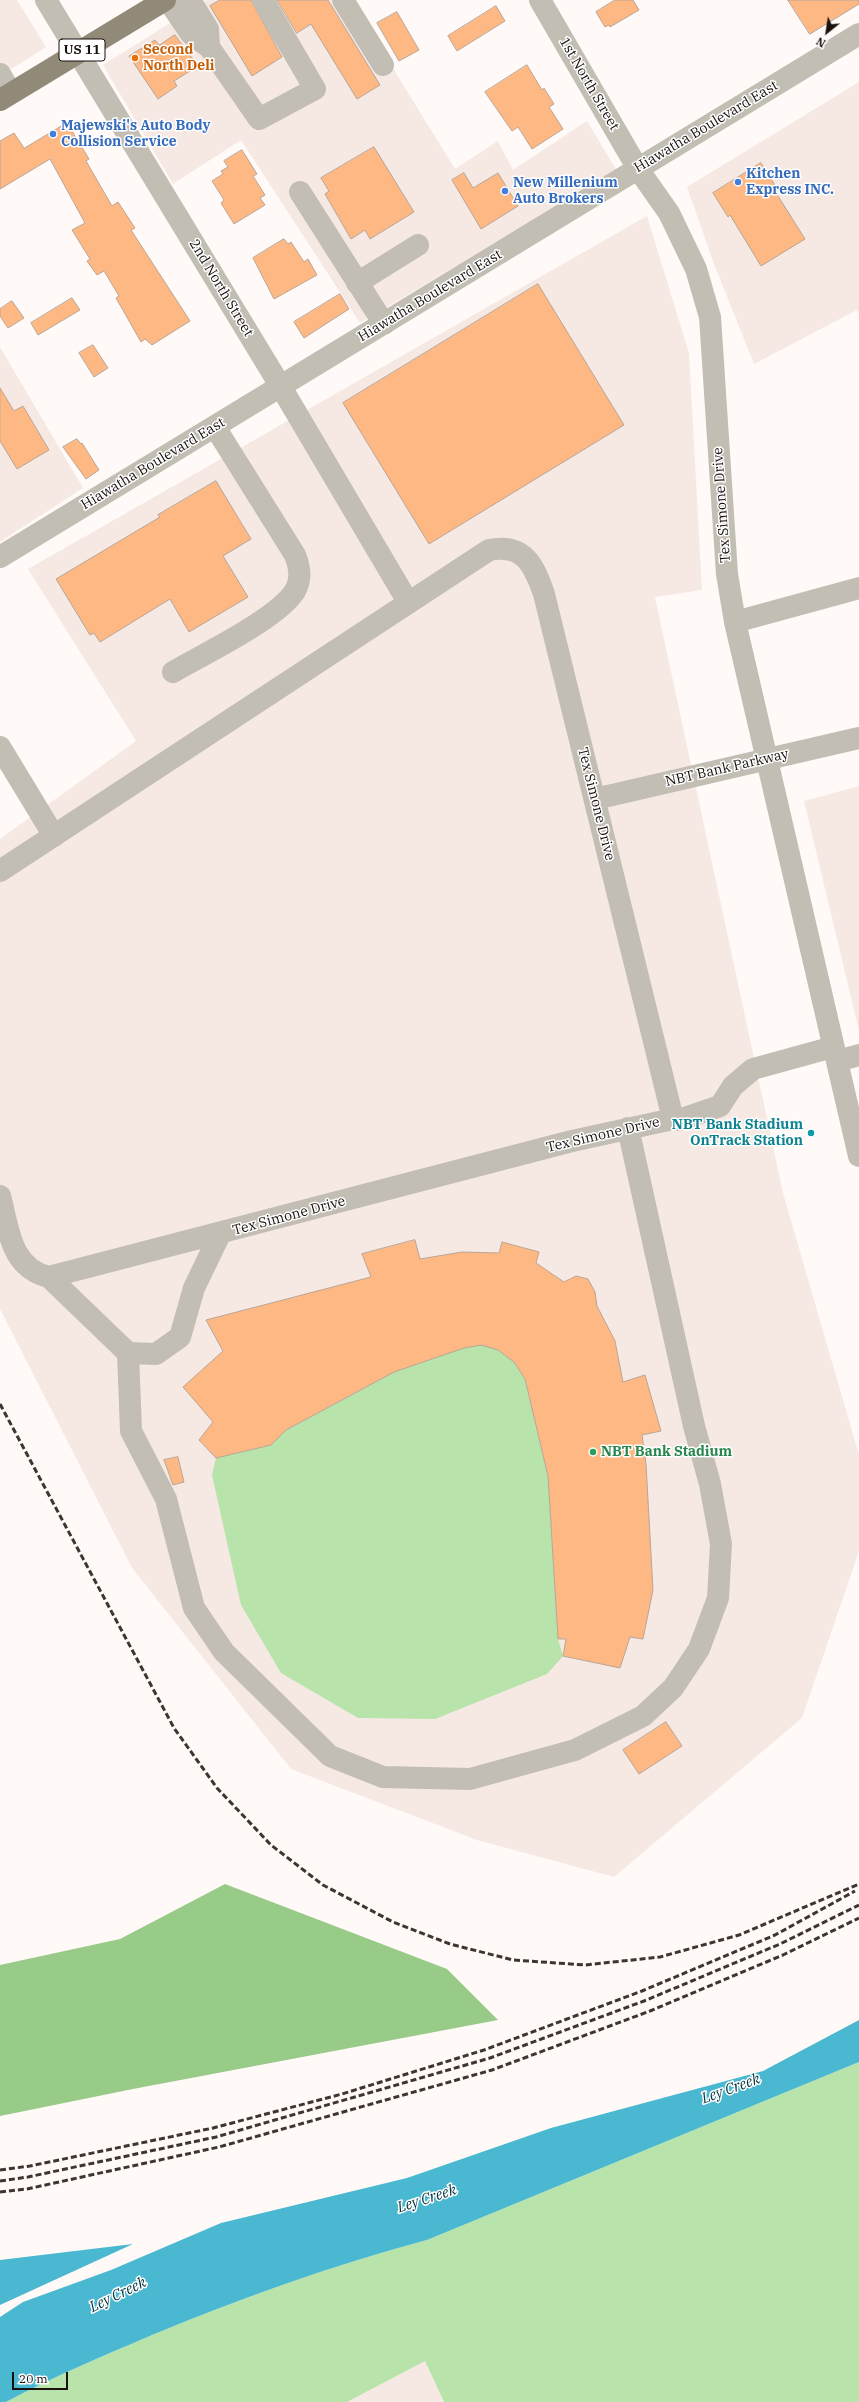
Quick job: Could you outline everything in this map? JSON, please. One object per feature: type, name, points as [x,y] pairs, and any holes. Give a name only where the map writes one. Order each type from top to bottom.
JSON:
[{"type":"main road","name":"US 11","points":[[6,97],[165,0]]},
{"type":"street","name":"2nd North Street","points":[[46,0],[281,387],[408,602]]},
{"type":"street","points":[[168,0],[191,34],[208,47],[260,119],[315,89],[263,0]]},
{"type":"street","points":[[190,0],[208,29],[208,47]]},
{"type":"street","points":[[343,0],[383,65]]},
{"type":"street","name":"1st North Street","points":[[540,0],[638,169]]},
{"type":"street","name":"Hiawatha Boulevard East","points":[[0,557],[859,34]]},
{"type":"street","points":[[0,74],[6,97]]},
{"type":"street","name":"Tex Simone Drive","points":[[638,169],[670,213],[693,260],[710,317],[727,574],[735,622],[835,1054],[853,1102],[859,1156]]},
{"type":"street","points":[[300,192],[384,324]]},
{"type":"street","points":[[357,283],[418,246]]},
{"type":"street","points":[[173,672],[269,615],[284,603],[296,590],[300,577],[295,555],[215,427]]},
{"type":"street","name":"Tex Simone Drive","points":[[49,1277],[220,1234],[565,1143],[673,1119],[544,594],[537,572],[528,558],[515,550],[502,548],[489,550],[54,836]]},
{"type":"street","points":[[735,622],[859,588]]},
{"type":"street","name":"NBT Bank Parkway","points":[[595,799],[766,758],[859,738]]},
{"type":"street","points":[[0,747],[54,836],[0,871]]},
{"type":"street","points":[[673,1119],[679,1120],[720,1106],[734,1086],[753,1069],[835,1054],[859,1055]]},
{"type":"street","points":[[128,1353],[131,1431],[166,1499],[194,1608],[224,1652],[330,1756],[383,1777],[470,1779],[575,1750],[643,1716],[673,1688],[700,1649],[718,1598],[721,1544],[710,1484],[693,1418],[628,1128]]},
{"type":"street","points":[[0,1196],[14,1251],[21,1262],[37,1275],[49,1277],[128,1353],[156,1354],[180,1337],[194,1288],[220,1234]]},
{"type":"shaded area","points":[[0,0],[17,0],[46,47],[0,76]]},
{"type":"shaded area","points":[[207,0],[351,0],[455,169],[498,141],[513,170],[587,121],[617,171],[360,323],[241,140],[173,184],[103,65]]},
{"type":"shaded area","points":[[859,82],[859,314],[857,310],[754,364],[714,264],[687,187]]},
{"type":"shaded area","points":[[647,216],[689,353],[702,590],[655,597],[783,1193],[859,1455],[859,1551],[802,1718],[614,1877],[477,1840],[291,1769],[132,1568],[0,1309],[0,839],[136,741],[28,569]]},
{"type":"shaded area","points":[[0,347],[83,488],[0,542]]},
{"type":"shaded area","points":[[859,786],[859,1031],[804,801]]},
{"type":"shaded area","points":[[425,2361],[444,2402],[347,2402]]},
{"type":"green space","points":[[481,1345],[498,1349],[514,1362],[525,1379],[548,1476],[558,1639],[563,1656],[547,1674],[435,1719],[358,1718],[281,1673],[241,1605],[212,1475],[216,1458],[271,1445],[286,1430],[394,1372],[464,1348]]},
{"type":"green space","points":[[225,1884],[447,1969],[498,2020],[133,2089],[0,2116],[0,1965],[120,1939]]},
{"type":"green space","points":[[859,2062],[859,2402],[444,2402],[425,2361],[347,2402],[6,2402],[78,2367],[186,2321],[322,2271],[427,2240]]},
{"type":"water","name":"Ley Creek","points":[[859,2020],[859,2062],[427,2240],[322,2271],[186,2321],[78,2367],[6,2402],[0,2402],[0,2317],[23,2302],[111,2270],[221,2223],[407,2178],[551,2128],[763,2071]]},
{"type":"water","points":[[133,2244],[0,2305],[0,2260]]},
{"type":"building","points":[[220,0],[251,0],[282,57],[252,76],[210,6]]},
{"type":"building","points":[[277,0],[328,0],[380,85],[357,99],[311,24],[297,33]]},
{"type":"building","points":[[615,0],[633,0],[639,10],[610,27],[609,25],[605,27],[596,12]]},
{"type":"building","points":[[788,0],[859,0],[859,4],[810,34]]},
{"type":"building","points":[[496,6],[505,21],[457,51],[448,36]]},
{"type":"building","points":[[397,12],[419,50],[399,61],[377,23]]},
{"type":"building","points":[[175,35],[198,66],[174,81],[177,86],[158,99],[129,56],[155,40],[159,45]]},
{"type":"building","points":[[527,65],[542,90],[544,88],[554,104],[549,107],[563,129],[532,149],[518,127],[512,131],[485,92]]},
{"type":"building","points":[[67,123],[89,159],[86,161],[112,206],[118,202],[135,228],[131,230],[190,321],[152,345],[145,339],[141,342],[116,298],[119,296],[104,271],[97,275],[87,261],[90,259],[72,230],[85,223],[50,159],[0,189],[0,141],[14,133],[24,148]]},
{"type":"building","points":[[374,147],[414,212],[370,239],[365,230],[351,239],[325,194],[329,191],[321,178]]},
{"type":"building","points":[[242,150],[257,174],[253,176],[265,195],[260,198],[265,205],[234,224],[221,203],[224,200],[212,181],[223,174],[221,171],[228,167],[224,161]]},
{"type":"building","points":[[761,163],[776,187],[773,188],[805,239],[761,266],[730,215],[728,217],[713,193]]},
{"type":"building","points":[[464,173],[473,188],[498,173],[518,206],[481,229],[452,180]]},
{"type":"building","points":[[284,239],[288,244],[291,242],[304,262],[308,259],[317,275],[274,299],[253,258]]},
{"type":"building","points":[[538,284],[624,425],[429,544],[343,403]]},
{"type":"building","points":[[340,294],[349,309],[304,338],[294,322]]},
{"type":"building","points":[[72,298],[80,310],[38,335],[31,323]]},
{"type":"building","points":[[12,301],[24,318],[8,328],[0,316],[0,309]]},
{"type":"building","points":[[93,345],[108,368],[94,377],[79,353]]},
{"type":"building","points":[[0,388],[14,411],[23,406],[49,450],[17,469],[0,441]]},
{"type":"building","points":[[77,439],[81,444],[82,443],[99,470],[86,479],[63,447]]},
{"type":"building","points":[[216,481],[251,539],[223,556],[248,597],[189,632],[170,599],[100,642],[94,633],[90,635],[56,579],[160,517],[158,515]]},
{"type":"building","name":"NBT Bank Stadium","points":[[415,1240],[420,1259],[462,1252],[499,1253],[502,1242],[539,1252],[536,1263],[564,1282],[576,1276],[588,1279],[595,1292],[597,1306],[615,1341],[623,1382],[645,1375],[661,1431],[642,1435],[646,1464],[653,1590],[643,1639],[630,1637],[620,1668],[563,1656],[566,1639],[558,1639],[548,1476],[525,1379],[514,1362],[498,1350],[481,1345],[464,1348],[394,1372],[286,1430],[271,1445],[216,1458],[199,1440],[213,1422],[183,1387],[223,1351],[206,1320],[371,1277],[362,1254]]},
{"type":"building","points":[[178,1457],[184,1482],[173,1485],[164,1460]]},
{"type":"building","points":[[666,1722],[682,1746],[639,1774],[623,1750]]},
{"type":"railway","points":[[0,1404],[174,1728],[217,1788],[271,1845],[323,1885],[393,1922],[450,1944],[513,1960],[585,1965],[660,1957],[739,1935],[859,1884]]},
{"type":"railway","points":[[0,2170],[30,2166],[213,2128],[342,2094],[484,2050],[642,1991],[775,1935],[855,1891]]},
{"type":"railway","points":[[0,2181],[28,2177],[216,2137],[490,2058],[644,2001],[780,1944],[859,1905]]},
{"type":"railway","points":[[0,2192],[27,2189],[219,2147],[492,2070],[650,2011],[783,1955],[859,1918]]},
{"type":"place","name":"Second North Deli","points":[[135,58]]},
{"type":"place","name":"Majewski's Auto Body Collision Service","points":[[53,134]]},
{"type":"place","name":"Kitchen Express INC.","points":[[738,182]]},
{"type":"place","name":"New Millenium Auto Brokers","points":[[505,191]]},
{"type":"place","name":"NBT Bank Stadium OnTrack Station","points":[[811,1133]]},
{"type":"place","name":"NBT Bank Stadium","points":[[593,1452]]}]
